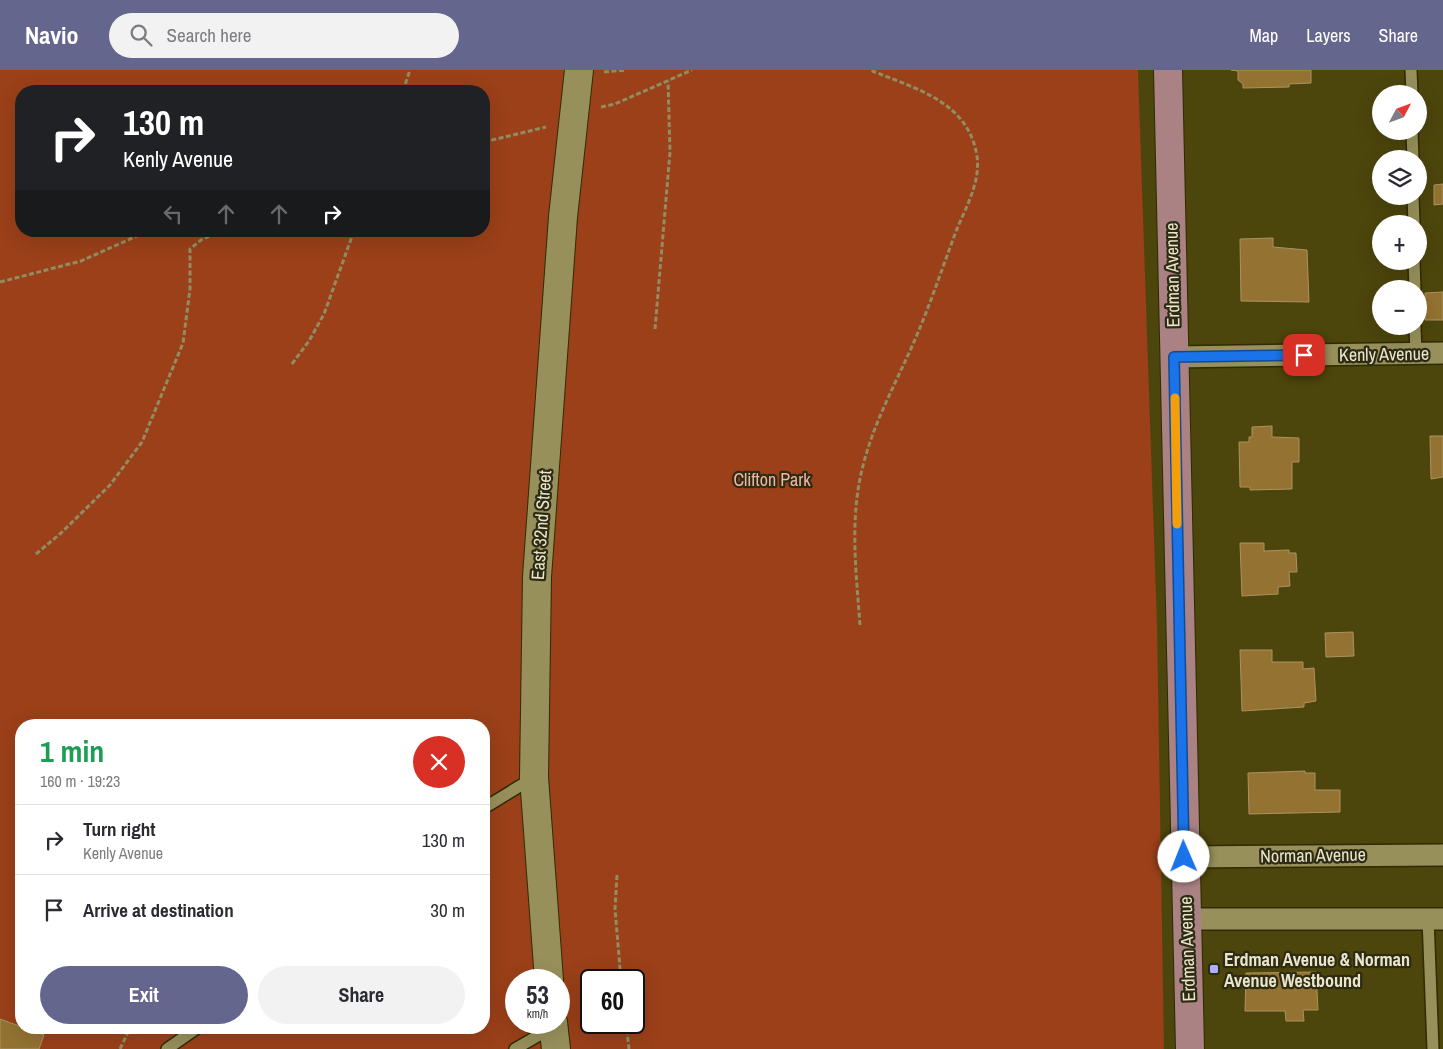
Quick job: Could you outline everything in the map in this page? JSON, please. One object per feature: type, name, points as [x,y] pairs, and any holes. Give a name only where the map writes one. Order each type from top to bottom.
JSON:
[{"type":"main road","name":"Erdman Avenue","points":[[1168,70],[1184,857],[1190,1049]]},
{"type":"street","name":"East 32nd Street","points":[[548,969],[534,777],[537,577],[563,217],[588,71]]},
{"type":"street","name":"Kenly Avenue","points":[[1174,357],[1443,353]]},
{"type":"street","name":"Norman Avenue","points":[[1184,857],[1443,855]]},
{"type":"street","points":[[1186,919],[1436,918]]},
{"type":"lane","points":[[1411,70],[1412,85]]},
{"type":"lane","points":[[1416,335],[1416,354]]},
{"type":"lane","points":[[490,804],[534,777]]},
{"type":"lane","points":[[1433,1049],[1436,918]]},
{"type":"lane","points":[[167,1049],[188,1034]]},
{"type":"lane","points":[[515,1049],[552,1034]]},
{"type":"path","points":[[405,85],[410,70]]},
{"type":"path","points":[[588,71],[626,70]]},
{"type":"path","points":[[594,108],[615,104],[692,70]]},
{"type":"path","points":[[860,625],[855,552],[857,502],[863,464],[875,426],[919,329],[974,189],[978,168],[970,134],[961,117],[947,105],[916,88],[870,70]]},
{"type":"path","points":[[655,329],[670,152],[668,81]]},
{"type":"path","points":[[490,141],[552,126]]},
{"type":"path","points":[[0,282],[81,261],[135,237]]},
{"type":"path","points":[[36,554],[61,533],[110,484],[142,442],[183,343],[190,289],[190,249],[207,237]]},
{"type":"path","points":[[292,364],[309,341],[324,314],[352,237]]},
{"type":"path","points":[[617,875],[615,909],[620,969]]},
{"type":"path","points":[[120,1049],[127,1034]]},
{"type":"path","points":[[628,1034],[630,1049]]},
{"type":"green space","name":"Clifton Park","points":[[0,70],[1138,70],[1157,626],[1164,1049],[0,1049]]},
{"type":"building","points":[[1231,70],[1311,70],[1311,83],[1289,84],[1289,87],[1243,88],[1243,84],[1238,80],[1238,71]]},
{"type":"building","points":[[1443,184],[1443,204],[1434,205],[1434,185]]},
{"type":"building","points":[[1273,238],[1273,247],[1307,250],[1309,302],[1241,301],[1240,239]]},
{"type":"building","points":[[1443,292],[1443,320],[1427,320],[1427,293]]},
{"type":"building","points":[[1272,426],[1272,437],[1299,438],[1299,462],[1292,462],[1292,489],[1250,490],[1250,487],[1240,487],[1239,442],[1249,442],[1249,437],[1252,437],[1252,427]]},
{"type":"building","points":[[1430,436],[1443,436],[1443,477],[1431,479]]},
{"type":"building","points":[[1240,543],[1264,543],[1264,551],[1289,550],[1289,553],[1296,553],[1297,572],[1289,572],[1290,586],[1278,587],[1278,594],[1242,596]]},
{"type":"building","points":[[1353,632],[1354,656],[1326,657],[1325,633]]},
{"type":"building","points":[[1240,650],[1272,650],[1272,662],[1303,662],[1303,669],[1314,668],[1316,701],[1304,703],[1304,707],[1242,711]]},
{"type":"building","points":[[1305,771],[1305,773],[1315,773],[1315,790],[1340,790],[1340,812],[1249,814],[1248,773]]},
{"type":"building","points":[[1316,972],[1318,1010],[1303,1010],[1304,1021],[1286,1021],[1285,1011],[1245,1011],[1246,973]]},
{"type":"building","points":[[0,1019],[15,1024],[15,1034],[44,1035],[39,1049],[0,1049]]},
{"type":"slow traffic","points":[[1175,398],[1177,524]]},
{"type":"place","name":"Erdman Avenue & Norman Avenue Westbound","points":[[1214,969]]},
{"type":"route","points":[[1184,857],[1174,357],[1304,355]]}]
